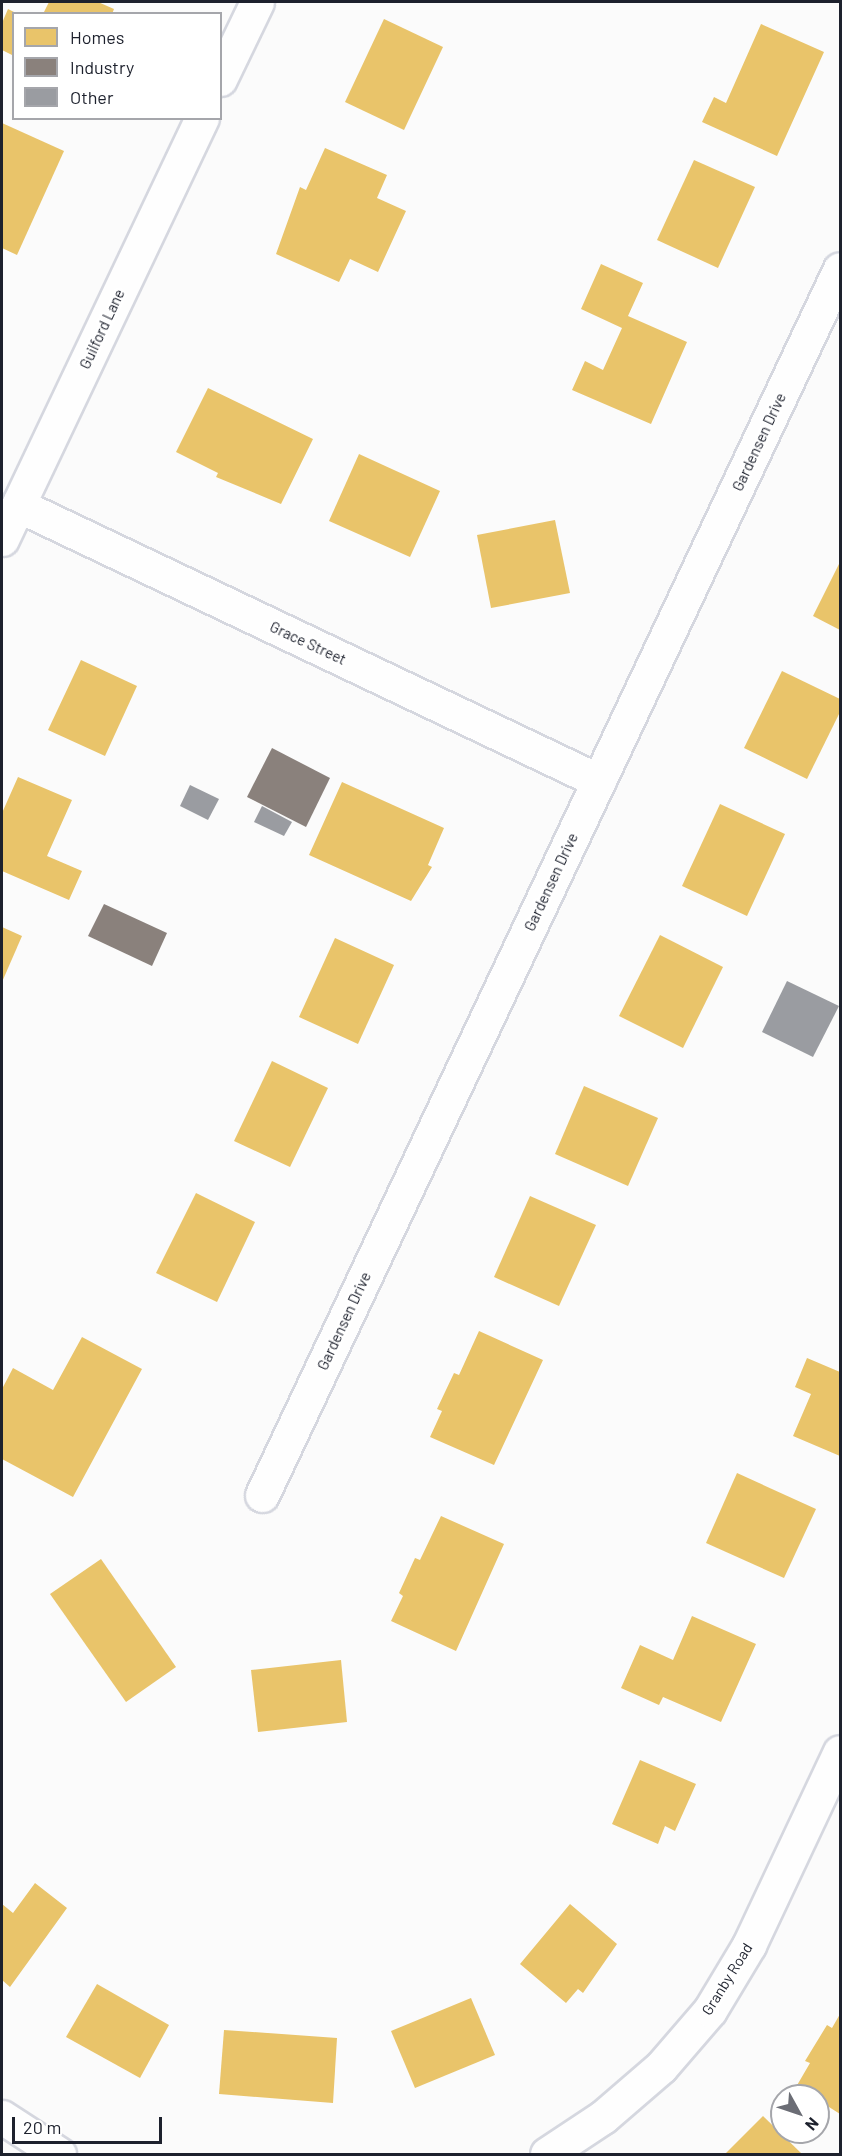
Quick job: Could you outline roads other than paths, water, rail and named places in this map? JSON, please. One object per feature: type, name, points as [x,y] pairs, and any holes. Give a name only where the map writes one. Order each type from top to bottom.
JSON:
[{"type":"street","points":[[222,75],[257,2]]},
{"type":"street","name":"Guilford Lane","points":[[2,539],[201,120]]},
{"type":"street","name":"Gardensen Drive","points":[[262,1495],[840,269]]},
{"type":"street","name":"Grace Street","points":[[18,505],[599,781]]},
{"type":"street","name":"Granby Road","points":[[547,2154],[603,2117],[661,2067],[710,2010],[749,1945],[840,1752]]},
{"type":"street","points":[[2,2117],[59,2154]]}]
